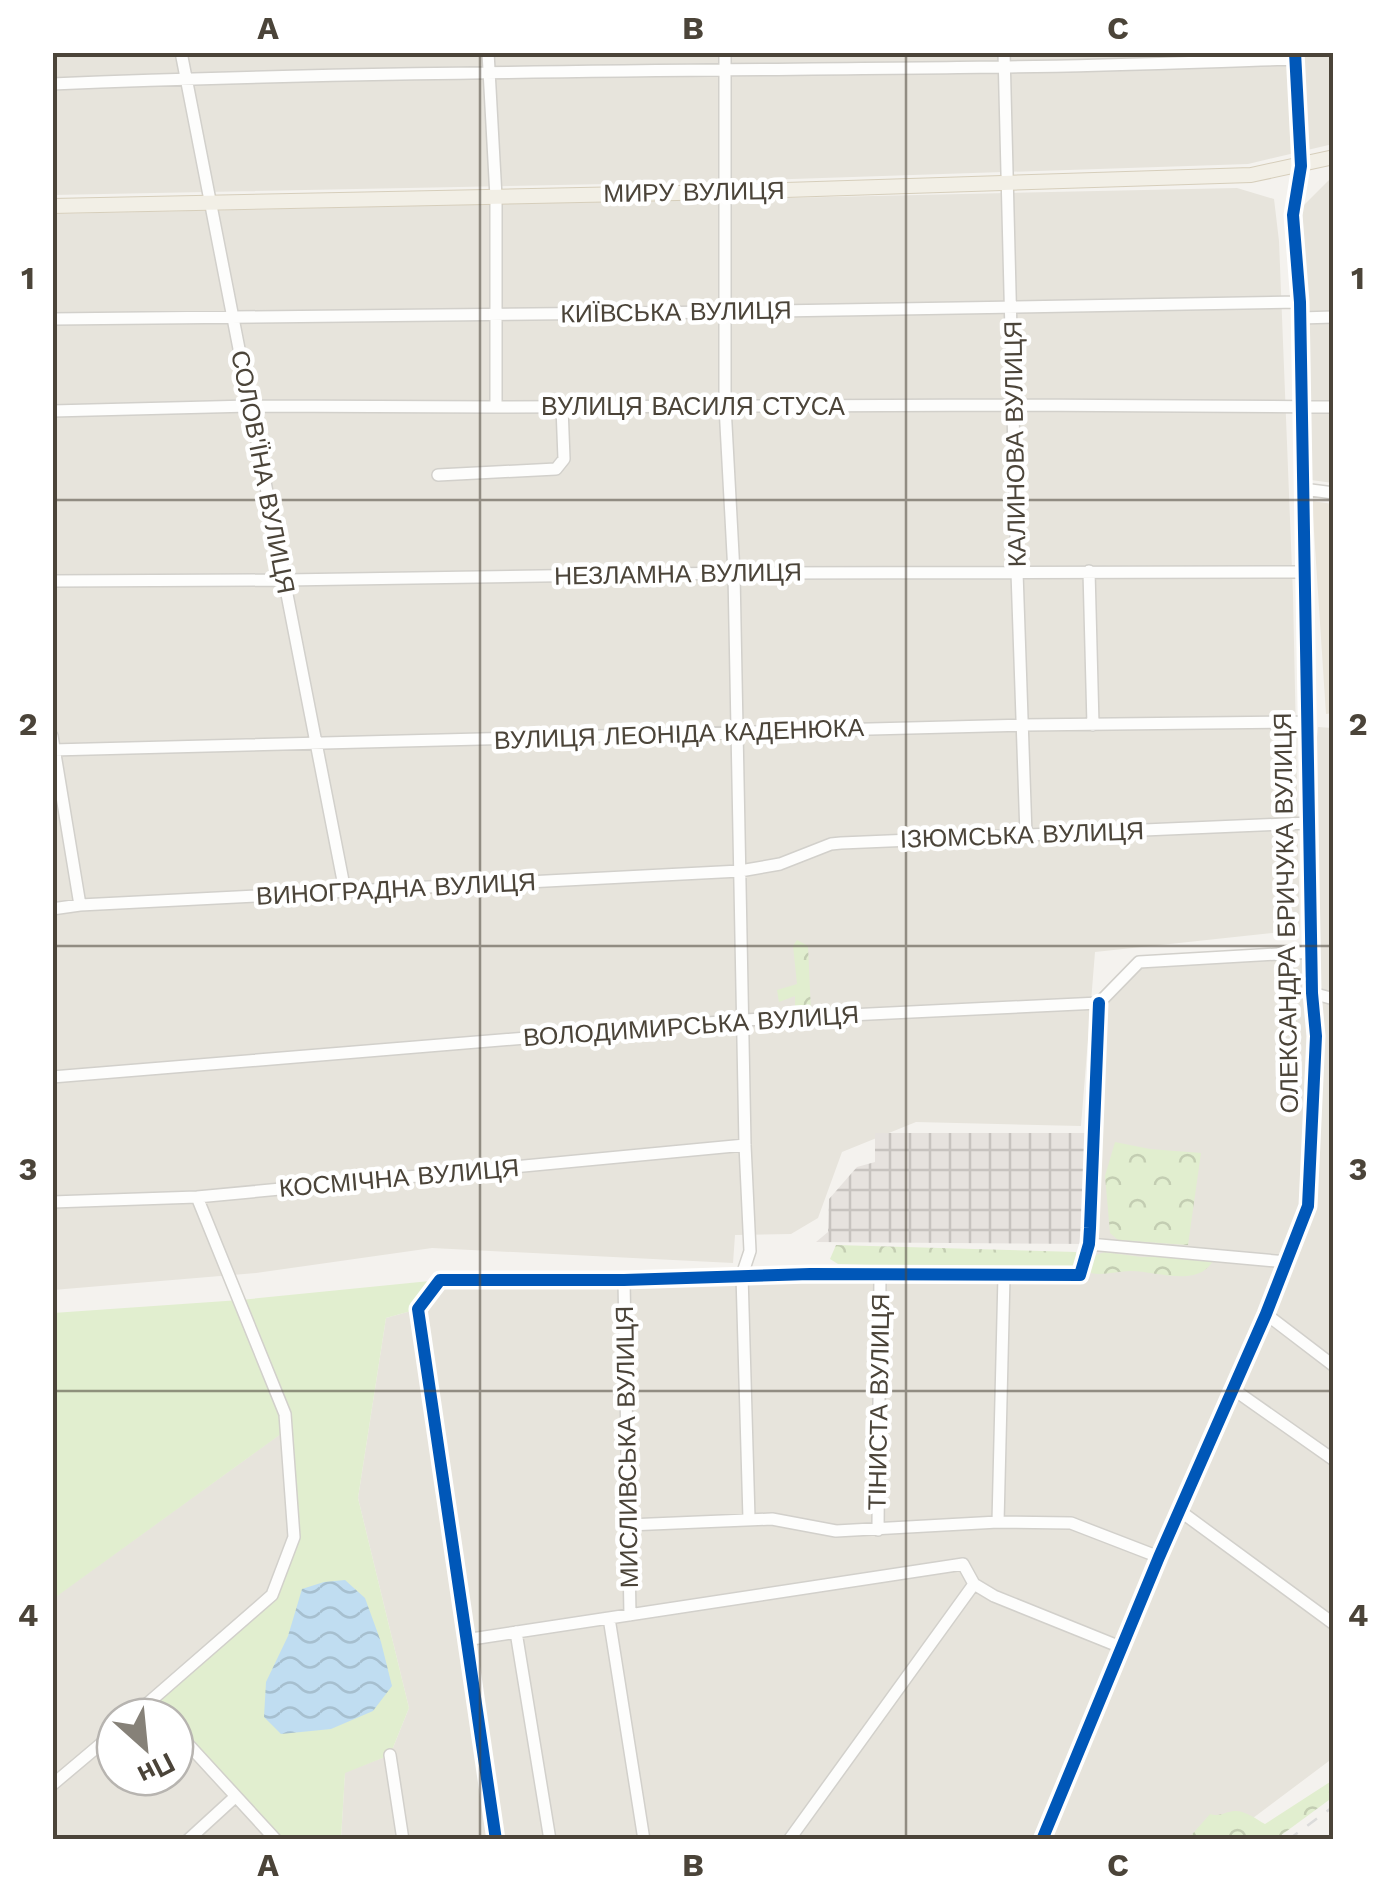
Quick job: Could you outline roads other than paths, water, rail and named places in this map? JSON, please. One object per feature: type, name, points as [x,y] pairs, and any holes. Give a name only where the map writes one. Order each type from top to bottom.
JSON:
[{"type":"main road","name":"МИРУ ВУЛИЦЯ","points":[[52,206],[1251,176],[1334,158]]},
{"type":"street","name":"СОЛОВ'ЇНА ВУЛИЦЯ","points":[[181,52],[344,891]]},
{"type":"street","points":[[488,52],[496,196],[496,407]]},
{"type":"street","points":[[725,52],[725,406],[739,731],[750,1251],[742,1275],[749,1520]]},
{"type":"street","name":"КАЛИНОВА ВУЛИЦЯ","points":[[1004,52],[1026,835]]},
{"type":"street","points":[[52,84],[489,71],[1004,67],[1295,56]]},
{"type":"street","name":"ОЛЕКСАНДРА БРИЧУКА ВУЛИЦЯ","points":[[1042,1840],[1266,1314],[1308,1206],[1316,1036],[1306,722],[1300,302],[1293,216],[1301,166],[1295,56]]},
{"type":"street","name":"КИЇВСЬКА ВУЛИЦЯ","points":[[52,320],[1300,302]]},
{"type":"street","points":[[1300,318],[1334,317]]},
{"type":"street","name":"ВУЛИЦЯ ВАСИЛЯ СТУСА","points":[[52,410],[1012,404],[1334,407]]},
{"type":"street","points":[[438,474],[556,469],[564,459],[562,407]]},
{"type":"street","points":[[1304,489],[1334,493]]},
{"type":"street","name":"НЕЗЛАМНА ВУЛИЦЯ","points":[[52,580],[734,572],[1304,572]]},
{"type":"street","points":[[1089,572],[1093,725]]},
{"type":"street","name":"ВУЛИЦЯ ЛЕОНІДА КАДЕНЮКА","points":[[54,750],[1023,724],[1306,722]]},
{"type":"street","points":[[52,736],[80,905]]},
{"type":"street","name":"ІЗЮМСЬКА ВУЛИЦЯ","points":[[740,871],[780,864],[831,844],[1310,823]]},
{"type":"street","name":"ВИНОГРАДНА ВУЛИЦЯ","points":[[52,908],[740,871]]},
{"type":"street","points":[[496,1840],[418,1309],[440,1280],[1080,1275],[1089,1244],[1099,1003],[1139,962],[1313,952]]},
{"type":"street","points":[[1312,993],[1334,999]]},
{"type":"street","name":"ВОЛОДИМИРСЬКА ВУЛИЦЯ","points":[[52,1077],[744,1020],[1099,1003]]},
{"type":"street","name":"КОСМІЧНА ВУЛИЦЯ","points":[[52,1202],[197,1196],[746,1146]]},
{"type":"street","points":[[156,1697],[272,1596],[294,1537],[285,1414],[197,1196]]},
{"type":"street","points":[[1089,1244],[1286,1262]]},
{"type":"street","name":"ТІНИСТА ВУЛИЦЯ","points":[[878,1530],[880,1275]]},
{"type":"street","points":[[998,1522],[1004,1276]]},
{"type":"street","name":"МИСЛИВСЬКА ВУЛИЦЯ","points":[[624,1280],[630,1614]]},
{"type":"street","points":[[1266,1314],[1334,1366]]},
{"type":"street","points":[[1233,1389],[1334,1460]]},
{"type":"street","points":[[1180,1512],[1334,1624]]},
{"type":"street","points":[[628,1525],[772,1519],[836,1531],[998,1522],[1071,1523],[1160,1557]]},
{"type":"street","points":[[465,1640],[962,1564],[974,1584],[994,1596],[1123,1648]]},
{"type":"street","points":[[789,1840],[974,1584]]},
{"type":"street","points":[[610,1618],[644,1840]]},
{"type":"street","points":[[516,1632],[550,1840]]},
{"type":"street","points":[[52,1785],[95,1749]]},
{"type":"street","points":[[195,1752],[276,1840]]},
{"type":"street","points":[[390,1756],[403,1840]]},
{"type":"street","points":[[188,1840],[235,1797]]},
{"type":"water","points":[[345,1580],[365,1598],[392,1686],[373,1711],[331,1729],[281,1734],[264,1717],[266,1682],[288,1636],[302,1589]]},
{"type":"railway","points":[[1288,1840],[1334,1806]]}]
